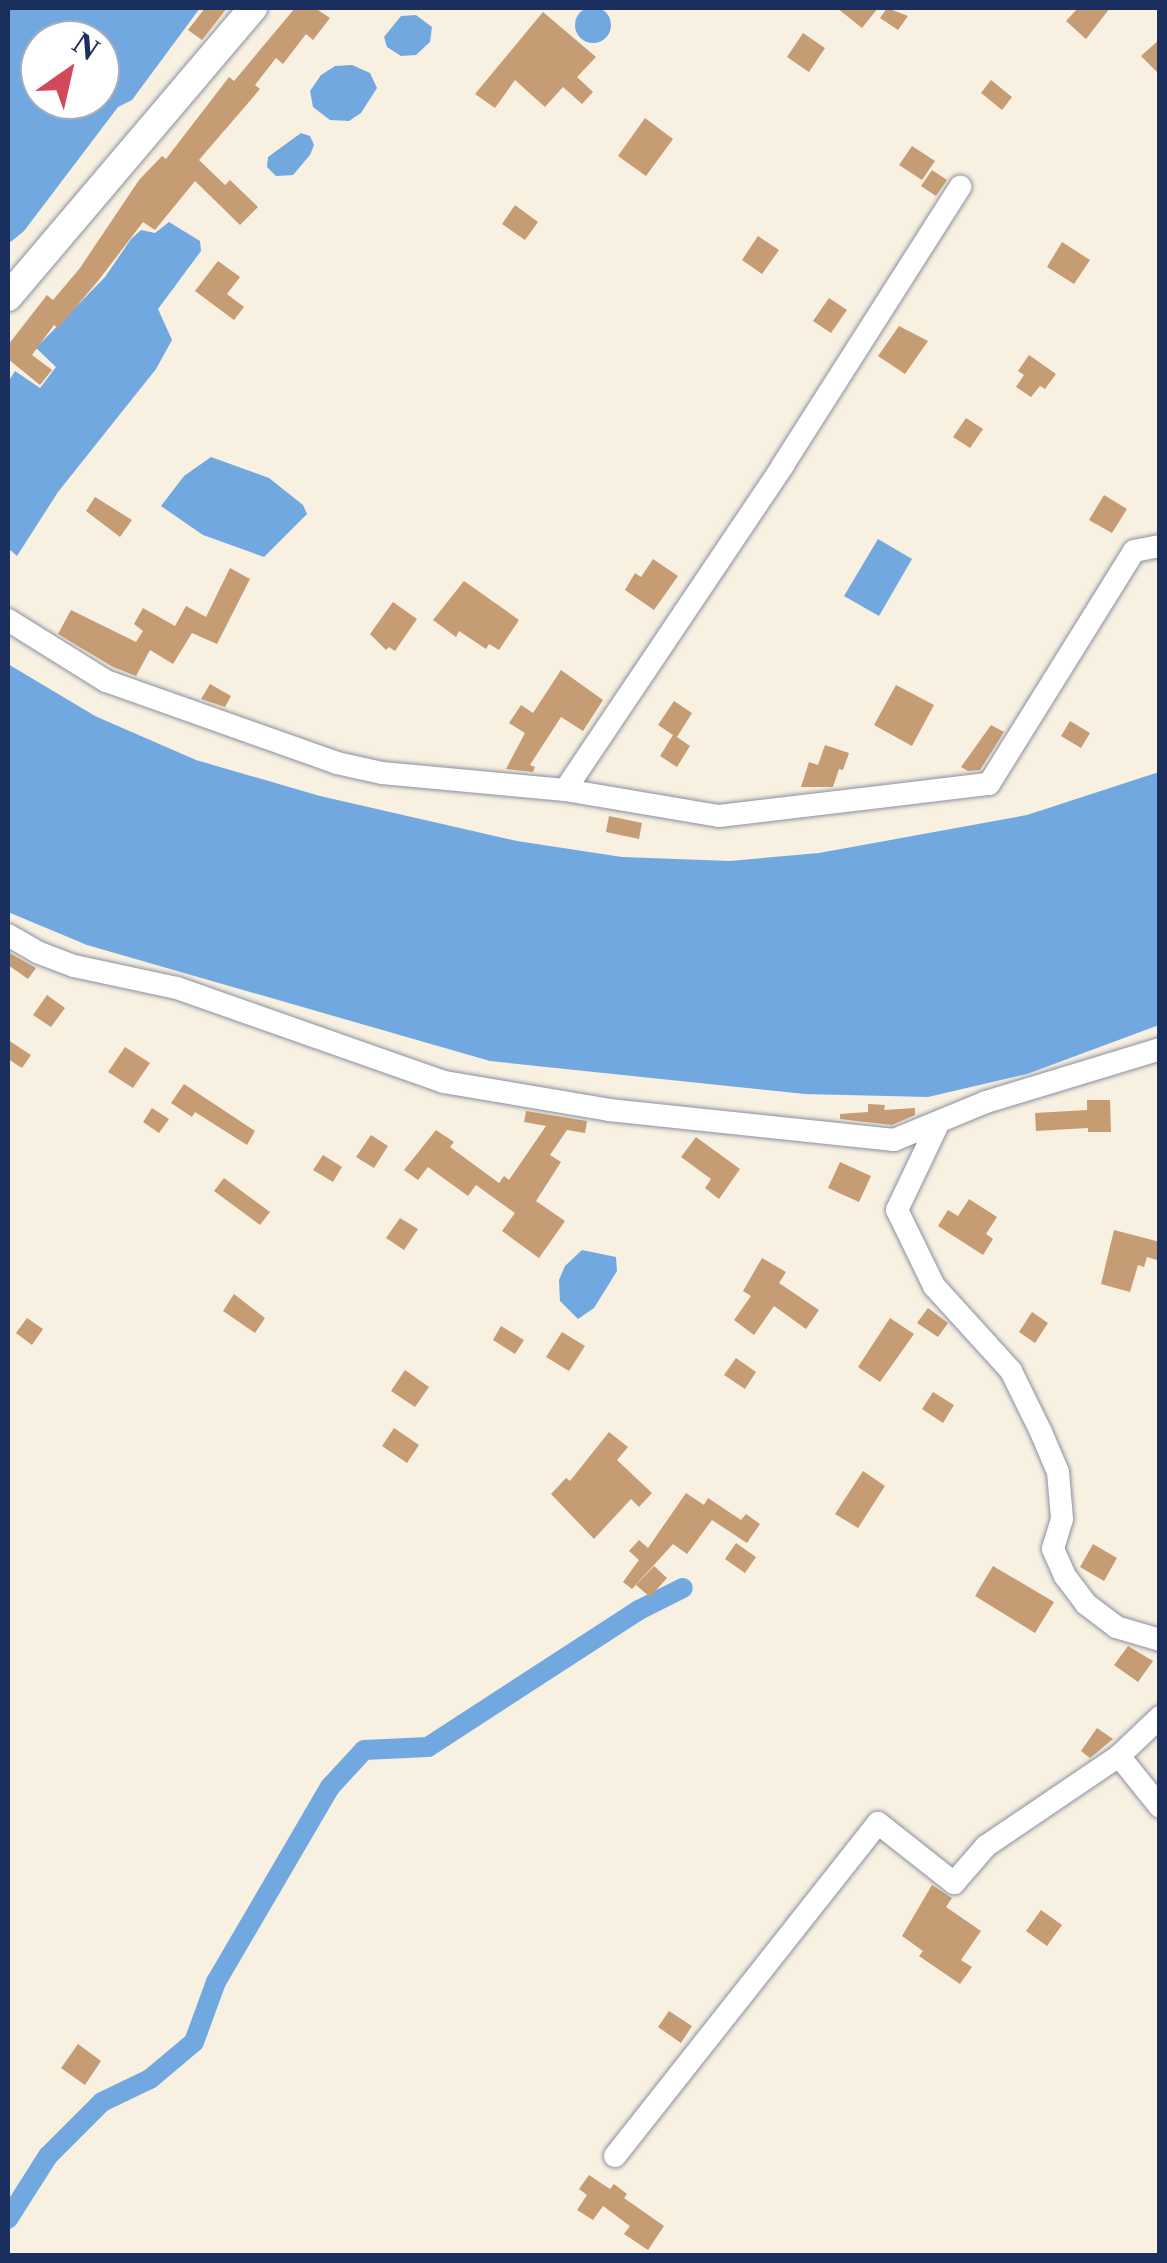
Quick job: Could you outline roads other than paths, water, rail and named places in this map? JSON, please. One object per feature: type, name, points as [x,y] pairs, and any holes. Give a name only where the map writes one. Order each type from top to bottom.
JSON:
[{"type":"main road","points":[[8,297],[252,8]]},
{"type":"street","points":[[565,790],[783,465],[960,186]]},
{"type":"street","points":[[8,620],[106,681],[337,763],[382,773],[565,790],[719,816],[989,784],[1134,551],[1160,546]]},
{"type":"street","points":[[8,935],[74,966],[195,994],[444,1082],[610,1110],[894,1140],[986,1102],[1160,1049]]},
{"type":"street","points":[[938,1124],[897,1210],[934,1286],[1011,1371],[1042,1432],[1058,1472],[1062,1519],[1053,1549],[1065,1576],[1086,1604],[1116,1628],[1160,1640]]},
{"type":"street","points":[[615,2156],[878,1824],[954,1883],[986,1846],[1118,1756],[1160,1717]]},
{"type":"street","points":[[1118,1756],[1160,1807]]},
{"type":"water","points":[[593,7],[606,12],[611,25],[606,38],[593,43],[580,38],[575,25],[580,12]]},
{"type":"water","points":[[8,8],[200,8],[132,100],[120,106],[120,20],[20,20],[20,120],[108,120],[24,231],[8,244]]},
{"type":"water","points":[[416,15],[432,27],[430,42],[416,55],[401,56],[387,47],[384,37],[401,16]]},
{"type":"water","points":[[352,65],[370,73],[377,88],[361,113],[349,121],[330,120],[313,107],[310,91],[321,75],[335,66]]},
{"type":"water","points":[[301,133],[310,136],[314,145],[310,155],[293,175],[276,176],[267,167],[268,157]]},
{"type":"water","points":[[169,222],[200,241],[201,251],[158,309],[172,340],[156,369],[58,492],[17,556],[8,548],[8,382],[15,371],[40,388],[56,367],[36,348],[105,277],[131,239],[141,230],[155,233]]},
{"type":"water","points":[[211,457],[269,478],[303,505],[307,514],[264,557],[203,535],[161,506],[184,476]]},
{"type":"water","points":[[878,539],[912,559],[879,616],[844,596]]},
{"type":"water","points":[[8,664],[95,716],[196,760],[320,796],[517,841],[622,857],[730,861],[819,853],[1027,815],[1159,772],[1159,1025],[1027,1074],[928,1097],[805,1094],[490,1061],[87,945],[8,912]]},
{"type":"water","points":[[582,1250],[616,1257],[617,1271],[594,1308],[578,1319],[560,1301],[559,1280],[565,1266]]},
{"type":"waterway","points":[[8,2219],[48,2156],[102,2102],[150,2079],[194,2042],[216,1982],[330,1787],[364,1750],[428,1747],[639,1610],[683,1588]]}]
